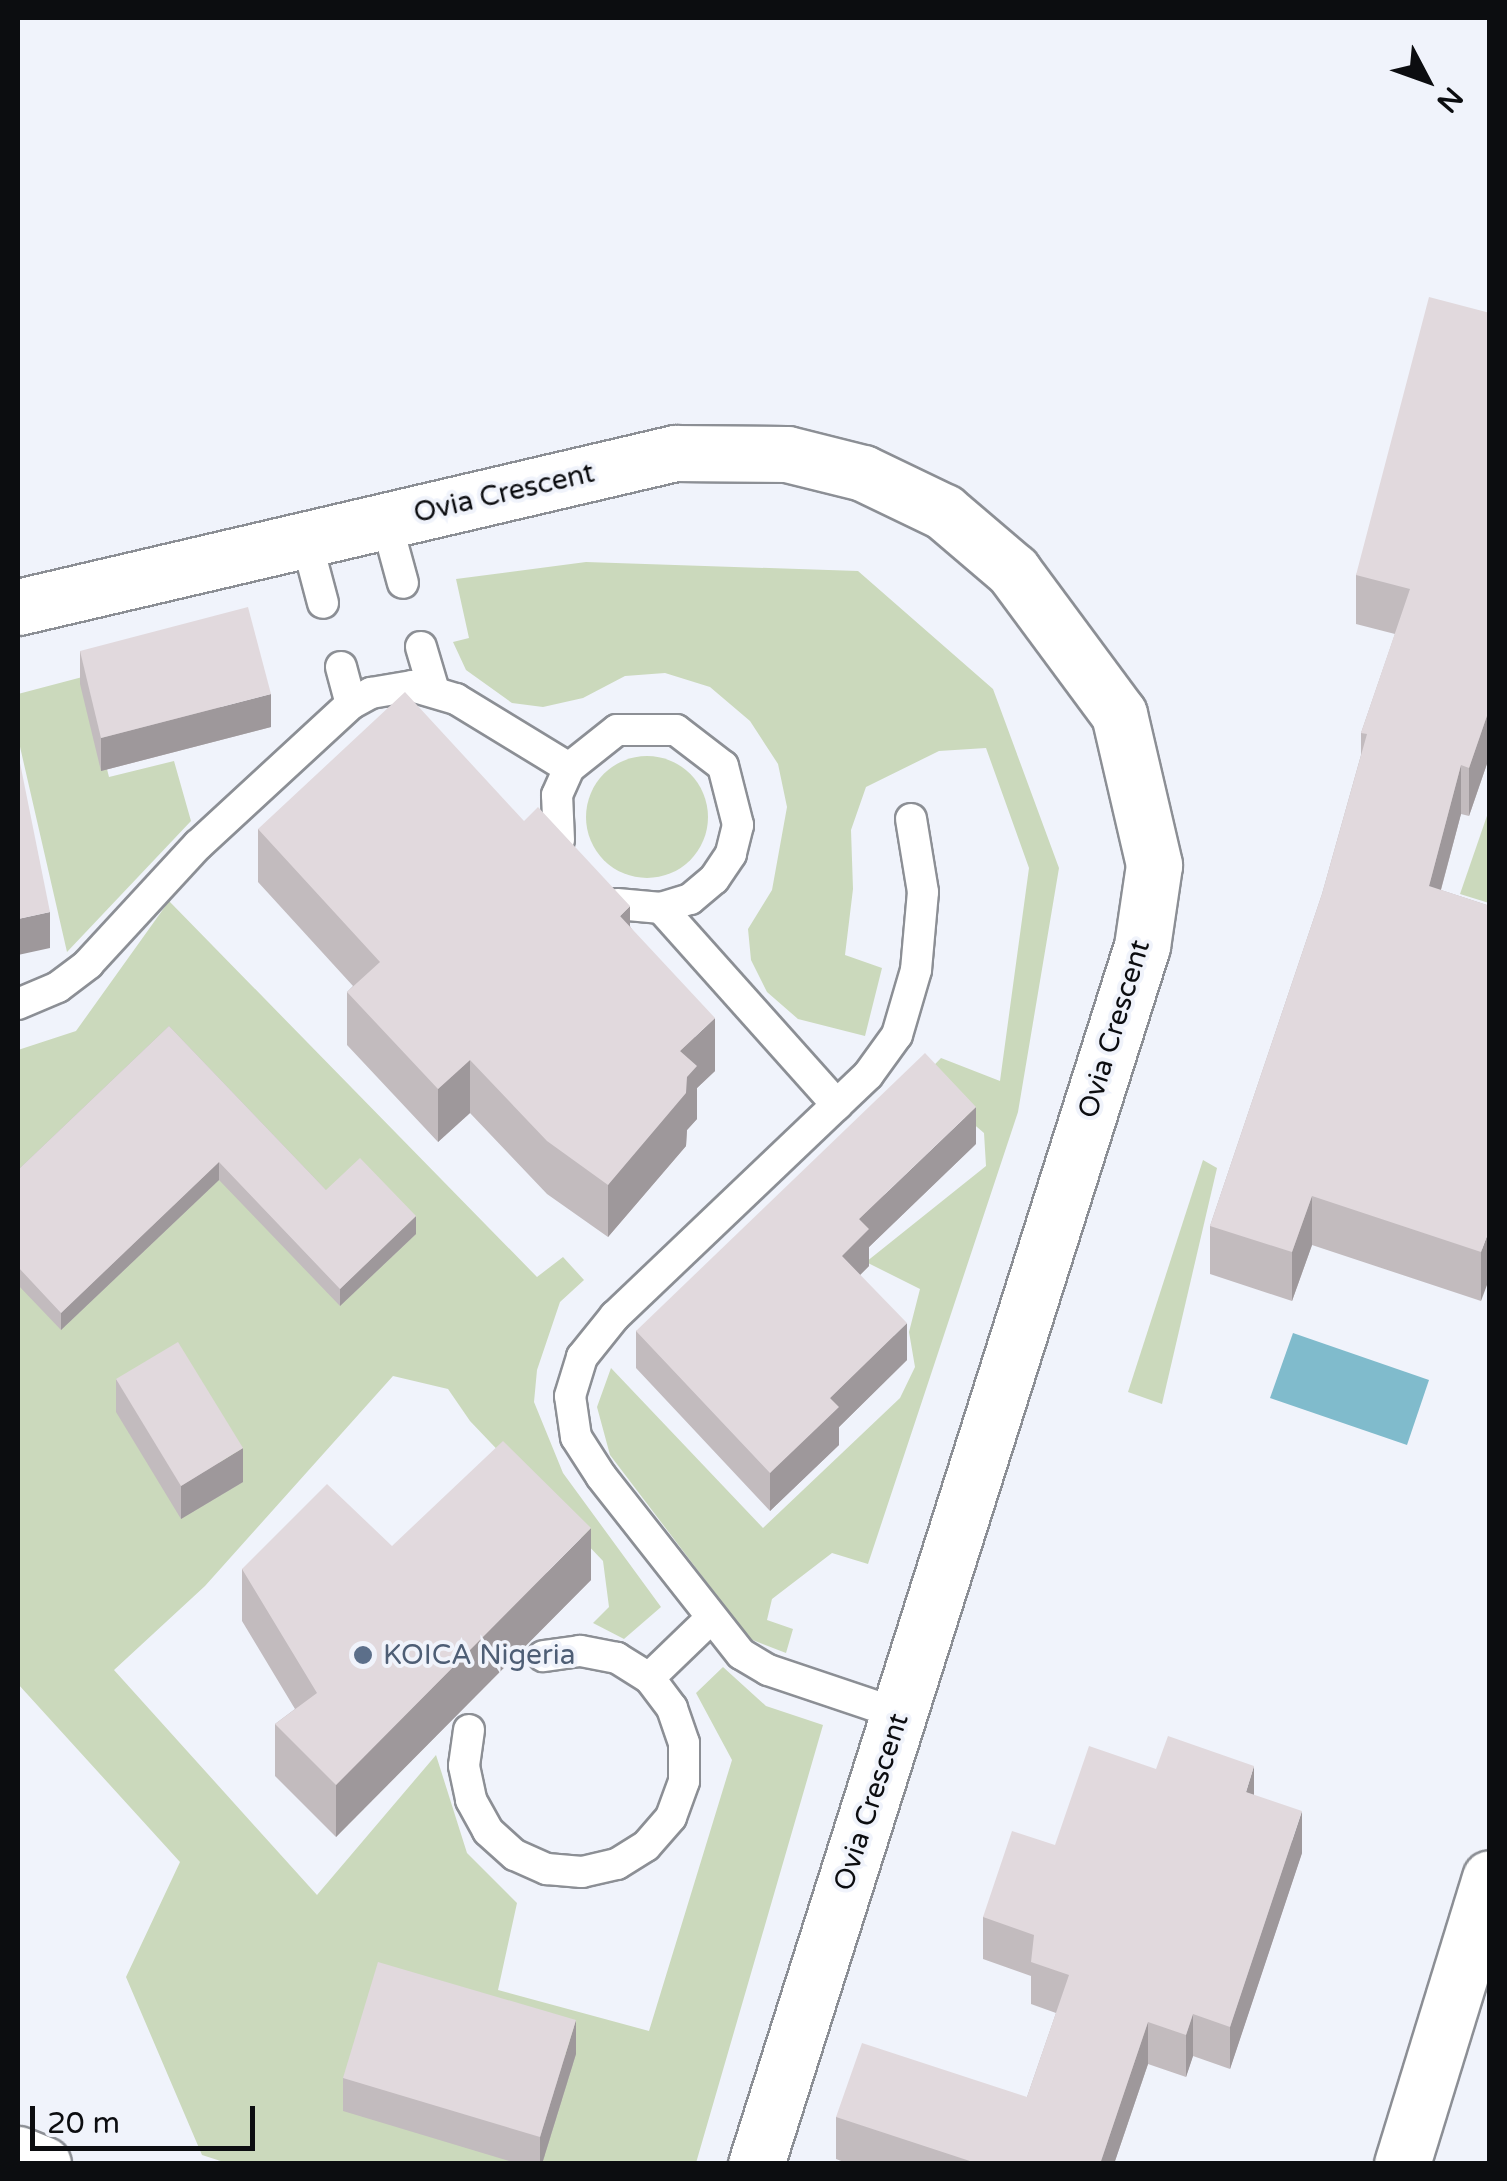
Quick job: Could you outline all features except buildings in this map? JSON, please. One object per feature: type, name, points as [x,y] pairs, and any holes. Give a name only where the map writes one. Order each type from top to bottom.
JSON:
[{"type":"street","name":"Ovia Crescent","points":[[18,607],[675,453],[786,454],[863,473],[944,512],[1013,571],[1118,714],[1154,864],[1142,946],[756,2164]]},
{"type":"street","points":[[1402,2164],[1490,1878]]},
{"type":"street","points":[[18,2154],[43,2164]]},
{"type":"lane","points":[[386,521],[403,583]]},
{"type":"lane","points":[[306,539],[323,603]]},
{"type":"lane","points":[[421,647],[434,691]]},
{"type":"lane","points":[[341,668],[351,704]]},
{"type":"lane","points":[[18,1004],[58,987],[88,964],[198,845],[351,704],[393,687],[434,691],[476,708],[569,768]]},
{"type":"lane","points":[[559,840],[557,795],[569,768],[616,730],[647,726],[676,730],[724,766],[738,825],[731,854],[690,899],[661,908],[617,904]]},
{"type":"lane","points":[[899,1714],[768,1670],[710,1620],[576,1437],[570,1396],[582,1357],[616,1316],[837,1105],[897,1035],[916,970],[923,892],[911,818]]},
{"type":"lane","points":[[661,908],[837,1105]]},
{"type":"lane","points":[[649,1678],[710,1620]]},
{"type":"lane","points":[[469,1730],[464,1766],[471,1800],[488,1831],[514,1855],[547,1869],[582,1872],[617,1864],[646,1846],[671,1817],[684,1781],[678,1726],[649,1678],[617,1658],[580,1651],[543,1656]]},
{"type":"green space","points":[[586,562],[858,571],[993,689],[1059,868],[1018,1112],[868,1564],[832,1553],[772,1599],[767,1620],[793,1629],[786,1653],[750,1639],[610,1455],[597,1407],[611,1368],[763,1528],[900,1398],[915,1367],[909,1332],[920,1289],[866,1262],[986,1166],[984,1133],[956,1109],[911,1089],[941,1058],[1000,1081],[1029,868],[986,748],[939,751],[866,787],[851,830],[853,889],[845,955],[882,968],[865,1036],[798,1019],[767,992],[751,960],[748,929],[772,890],[787,807],[778,764],[750,721],[710,687],[665,673],[625,676],[583,698],[543,707],[512,703],[466,670],[453,642],[469,638],[456,579]]},
{"type":"green space","points":[[253,632],[87,690],[109,777],[174,761],[191,821],[67,952],[18,738],[18,694]]},
{"type":"green space","points":[[647,756],[670,761],[690,774],[703,794],[708,817],[703,840],[690,860],[670,873],[647,878],[624,873],[604,860],[591,840],[586,817],[591,794],[604,774],[624,761]]},
{"type":"green space","points":[[1490,810],[1489,903],[1460,894]]},
{"type":"green space","points":[[169,901],[537,1277],[563,1257],[584,1280],[560,1302],[537,1370],[534,1402],[563,1473],[661,1607],[624,1639],[593,1623],[609,1607],[603,1561],[470,1421],[448,1389],[393,1376],[205,1586],[114,1670],[317,1895],[436,1755],[467,1853],[517,1903],[498,1990],[649,2031],[732,1760],[696,1693],[723,1667],[766,1706],[823,1725],[696,2163],[230,2164],[202,2155],[126,1977],[180,1862],[18,1684],[18,1050],[76,1031]]},
{"type":"green space","points":[[1203,1160],[1217,1168],[1162,1404],[1128,1392]]},
{"type":"water","points":[[1293,1333],[1429,1380],[1407,1445],[1270,1398]]},
{"type":"place","name":"KOICA Nigeria","points":[[363,1655]]}]
